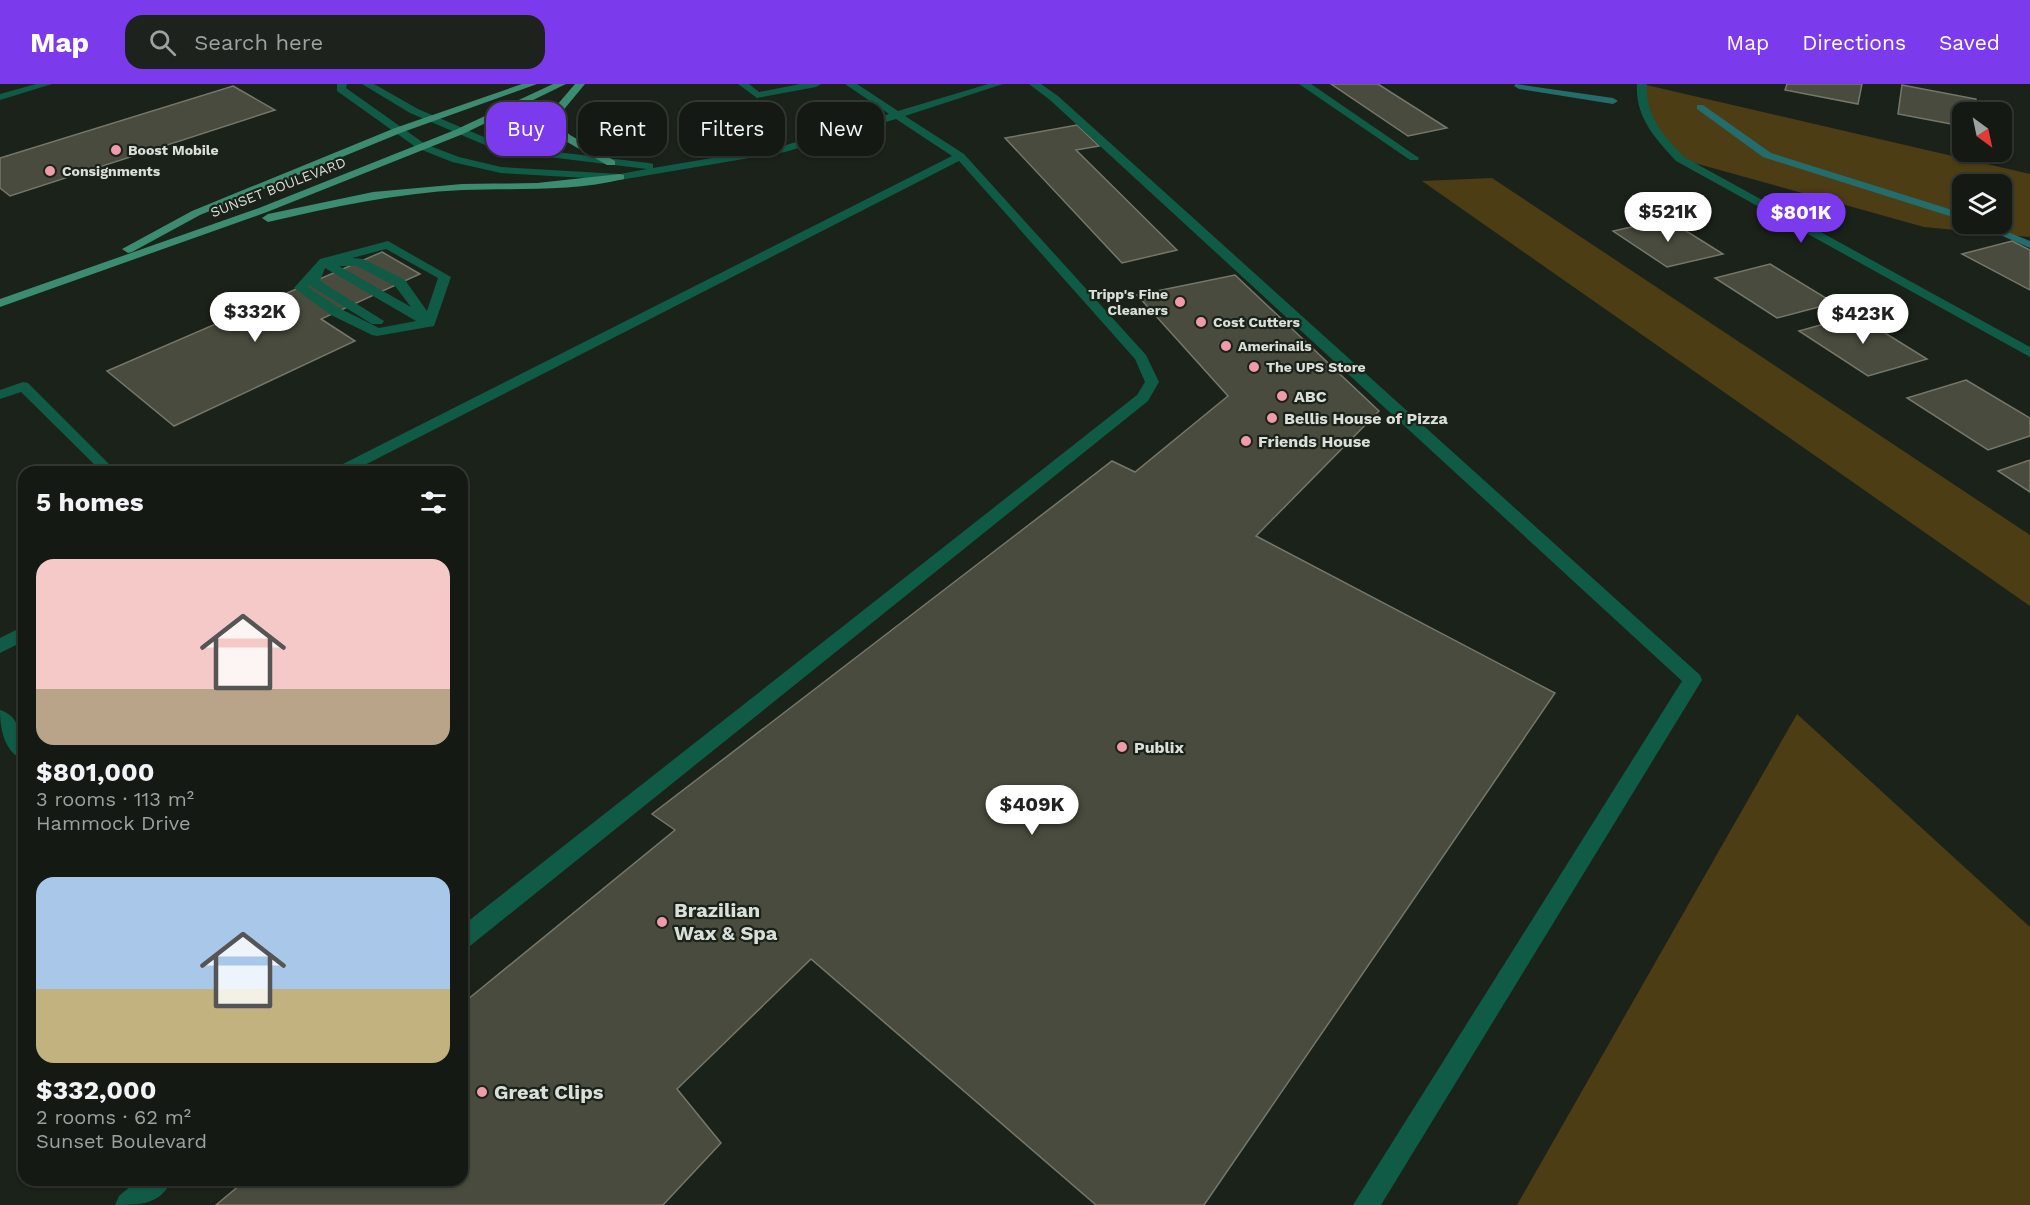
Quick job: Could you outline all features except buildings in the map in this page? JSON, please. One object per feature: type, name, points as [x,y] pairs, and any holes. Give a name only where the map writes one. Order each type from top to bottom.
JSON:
[{"type":"main road","points":[[84,273],[196,213],[399,130],[532,84]]},
{"type":"main road","name":"SUNSET BOULEVARD","points":[[0,303],[263,210],[459,132],[561,84]]},
{"type":"main road","points":[[580,84],[556,112],[553,125],[582,147],[611,163]]},
{"type":"main road","points":[[134,257],[281,214],[373,195],[462,187],[537,186],[620,177]]},
{"type":"street","points":[[0,98],[47,84]]},
{"type":"street","points":[[342,84],[341,89],[421,146],[456,160],[501,170],[620,177],[743,158],[785,149],[998,84]]},
{"type":"street","points":[[367,84],[414,111],[503,149],[611,163],[672,168]]},
{"type":"street","points":[[743,84],[757,95],[816,84]]},
{"type":"street","points":[[468,934],[1143,398],[1152,382],[1141,358],[960,156],[850,84]]},
{"type":"street","points":[[1034,84],[1060,103],[1693,680],[1366,1205]]},
{"type":"street","points":[[1304,84],[1414,158]]},
{"type":"street","points":[[1642,84],[1640,98],[1652,128],[1680,159],[2030,353]]},
{"type":"street","points":[[352,466],[960,156]]},
{"type":"street","points":[[388,245],[445,277],[429,323],[377,332],[336,312],[300,288],[324,262],[388,245]]},
{"type":"street","points":[[324,262],[429,323]]},
{"type":"street","points":[[324,262],[358,262],[400,283],[429,323]]},
{"type":"street","points":[[0,395],[23,386],[104,466]]},
{"type":"street","points":[[0,646],[18,636]]},
{"type":"street","points":[[0,717],[18,743]]},
{"type":"street","points":[[128,1205],[152,1186]]},
{"type":"shaded area","points":[[1642,84],[1952,156],[1952,162],[1978,162],[2030,174],[2030,237],[1998,234],[2012,234],[2012,174],[1952,174],[1952,230],[1924,227],[1680,159],[1652,128]]},
{"type":"shaded area","points":[[1492,178],[2030,535],[2030,606],[1422,181]]},
{"type":"shaded area","points":[[1797,714],[2030,927],[2030,1205],[1517,1205]]},
{"type":"waterway","points":[[1519,86],[1613,101]]},
{"type":"waterway","points":[[1700,107],[1767,155],[1952,214]]},
{"type":"waterway","points":[[2004,234],[2030,245]]},
{"type":"place","name":"Boost Mobile","points":[[116,150]]},
{"type":"place","name":"Consignments","points":[[50,171]]},
{"type":"place","name":"Tripp's Fine Cleaners","points":[[1180,302]]},
{"type":"place","name":"Cost Cutters","points":[[1201,322]]},
{"type":"place","name":"Amerinails","points":[[1226,346]]},
{"type":"place","name":"The UPS Store","points":[[1254,367]]},
{"type":"place","name":"ABC","points":[[1282,396]]},
{"type":"place","name":"Bellis House of Pizza","points":[[1272,418]]},
{"type":"place","name":"Friends House","points":[[1246,441]]},
{"type":"place","name":"Publix","points":[[1122,747]]},
{"type":"place","name":"Brazilian Wax & Spa","points":[[662,922]]},
{"type":"place","name":"Great Clips","points":[[482,1092]]}]
